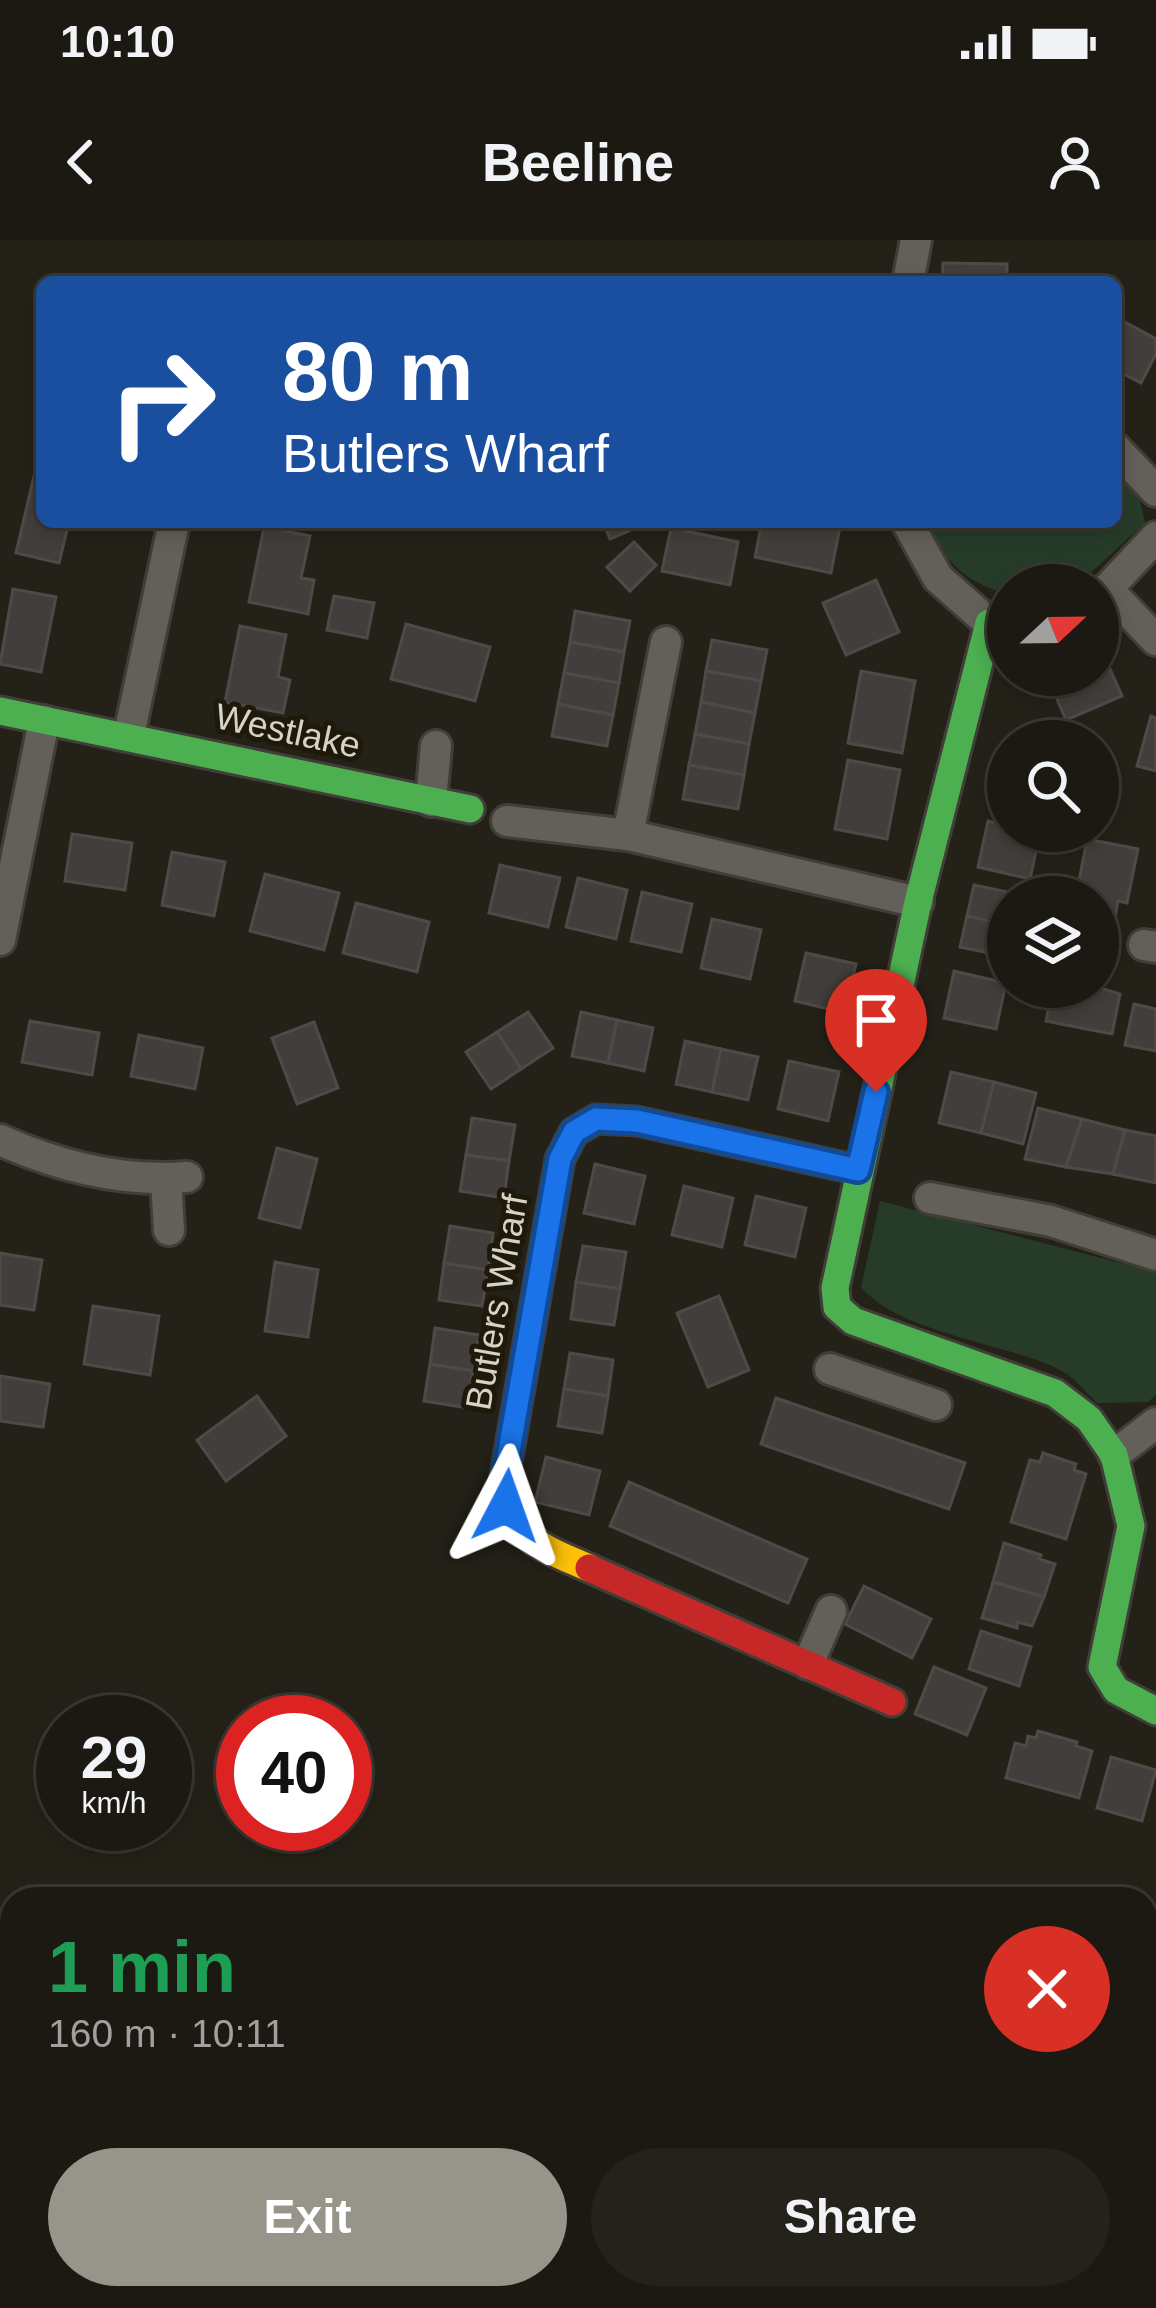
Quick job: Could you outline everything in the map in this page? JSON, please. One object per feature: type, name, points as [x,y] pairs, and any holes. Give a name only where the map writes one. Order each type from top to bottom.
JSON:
[{"type":"street","points":[[909,276],[916,240]]},
{"type":"street","points":[[1122,454],[1156,491]]},
{"type":"street","points":[[129,735],[173,528]]},
{"type":"street","points":[[910,528],[938,578],[987,613]]},
{"type":"street","points":[[1119,575],[1156,537]]},
{"type":"street","points":[[1119,606],[1156,640]]},
{"type":"street","points":[[628,835],[666,642]]},
{"type":"street","points":[[987,660],[918,902],[858,1170],[835,1288],[838,1307],[853,1322],[1055,1393],[1089,1419],[1114,1455],[1131,1526],[1102,1667],[1115,1692],[1156,1711]]},
{"type":"street","name":"Westlake","points":[[0,711],[470,809]]},
{"type":"street","points":[[0,940],[44,721]]},
{"type":"street","points":[[431,800],[436,746]]},
{"type":"street","points":[[507,821],[628,835],[918,902]]},
{"type":"street","name":"Butlers Wharf","points":[[858,1170],[637,1121],[596,1119],[574,1132],[560,1159],[503,1486],[516,1526],[535,1544],[892,1702]]},
{"type":"street","points":[[0,1140],[47,1162],[177,1178],[169,1231]]},
{"type":"street","points":[[930,1198],[1051,1221],[1156,1255]]},
{"type":"street","points":[[883,1386],[901,1338]]},
{"type":"street","points":[[830,1369],[936,1406]]},
{"type":"street","points":[[1114,1455],[1156,1423]]},
{"type":"street","points":[[808,1664],[830,1611]]},
{"type":"green space","points":[[1122,480],[1140,500],[1145,523],[1100,564],[987,564],[987,587],[958,569],[940,548],[932,528],[1122,528]]},
{"type":"green space","points":[[880,1201],[1156,1272],[1156,1395],[1148,1402],[1097,1403],[1062,1371],[928,1327],[879,1303],[861,1287]]},
{"type":"building","points":[[943,263],[1007,264],[1007,276],[942,276]]},
{"type":"building","points":[[1122,320],[1156,339],[1156,354],[1141,383],[1122,373]]},
{"type":"building","points":[[34,476],[36,528],[68,528],[59,563],[16,553]]},
{"type":"building","points":[[264,528],[310,536],[301,578],[314,580],[308,614],[249,602]]},
{"type":"building","points":[[605,528],[635,528],[610,539]]},
{"type":"building","points":[[671,528],[738,542],[730,585],[662,571]]},
{"type":"building","points":[[761,528],[840,528],[831,573],[755,557]]},
{"type":"building","points":[[634,542],[656,565],[630,591],[607,567]]},
{"type":"building","points":[[876,580],[899,632],[846,655],[823,603]]},
{"type":"building","points":[[13,589],[56,597],[41,672],[0,664]]},
{"type":"building","points":[[334,596],[374,603],[367,638],[327,630]]},
{"type":"building","points":[[575,611],[630,621],[624,652],[570,642]]},
{"type":"building","points":[[406,624],[490,647],[475,701],[391,679]]},
{"type":"building","points":[[240,626],[286,635],[278,677],[290,680],[283,713],[225,702]]},
{"type":"building","points":[[712,640],[767,650],[761,681],[706,671]]},
{"type":"building","points":[[570,642],[624,652],[619,683],[564,673]]},
{"type":"building","points":[[706,671],[761,681],[755,713],[701,702]]},
{"type":"building","points":[[861,671],[915,681],[902,753],[848,743]]},
{"type":"building","points":[[564,673],[619,683],[613,715],[558,704]]},
{"type":"building","points":[[1119,689],[1122,696],[1066,720],[1056,696],[1119,696]]},
{"type":"building","points":[[701,702],[755,713],[749,744],[695,734]]},
{"type":"building","points":[[558,704],[613,715],[607,746],[552,736]]},
{"type":"building","points":[[1151,716],[1156,718],[1156,771],[1137,766]]},
{"type":"building","points":[[695,734],[749,744],[744,775],[689,765]]},
{"type":"building","points":[[848,760],[900,770],[887,839],[835,829]]},
{"type":"building","points":[[689,765],[744,775],[738,809],[683,799]]},
{"type":"building","points":[[987,826],[987,852],[1036,852],[1031,876],[978,867]]},
{"type":"building","points":[[72,834],[132,843],[125,890],[65,881]]},
{"type":"building","points":[[1119,845],[1138,849],[1127,903],[1119,901],[1119,876],[1080,876],[1085,852],[1119,852]]},
{"type":"building","points":[[172,852],[225,862],[214,916],[162,905]]},
{"type":"building","points":[[500,865],[560,878],[548,927],[489,913]]},
{"type":"building","points":[[265,874],[339,893],[324,950],[250,931]]},
{"type":"building","points":[[578,878],[627,890],[616,939],[566,927]]},
{"type":"building","points":[[974,885],[987,888],[987,920],[967,916]]},
{"type":"building","points":[[642,892],[692,904],[681,952],[631,941]]},
{"type":"building","points":[[356,903],[429,922],[417,972],[343,953]]},
{"type":"building","points":[[967,916],[987,920],[987,953],[960,947]]},
{"type":"building","points":[[712,919],[761,930],[750,979],[701,968]]},
{"type":"building","points":[[806,953],[856,964],[845,1013],[795,1001]]},
{"type":"building","points":[[954,971],[987,979],[987,1008],[1001,1008],[996,1029],[944,1018]]},
{"type":"building","points":[[1134,1004],[1156,1009],[1156,1051],[1125,1045]]},
{"type":"building","points":[[1049,1008],[1117,1008],[1112,1034],[1046,1021]]},
{"type":"building","points":[[528,1012],[553,1048],[521,1069],[497,1032]]},
{"type":"building","points":[[581,1012],[617,1020],[608,1063],[572,1056]]},
{"type":"building","points":[[617,1020],[653,1028],[644,1071],[608,1063]]},
{"type":"building","points":[[30,1021],[99,1033],[92,1075],[22,1062]]},
{"type":"building","points":[[314,1022],[338,1088],[297,1104],[272,1038]]},
{"type":"building","points":[[497,1032],[521,1069],[491,1089],[466,1052]]},
{"type":"building","points":[[139,1035],[203,1048],[195,1089],[131,1076]]},
{"type":"building","points":[[685,1041],[721,1049],[712,1092],[676,1084]]},
{"type":"building","points":[[721,1049],[758,1057],[748,1100],[712,1092]]},
{"type":"building","points":[[789,1061],[839,1072],[828,1121],[778,1109]]},
{"type":"building","points":[[951,1072],[994,1082],[981,1133],[939,1123]]},
{"type":"building","points":[[994,1082],[1036,1093],[1023,1144],[981,1133]]},
{"type":"building","points":[[1038,1108],[1082,1119],[1066,1167],[1025,1159]]},
{"type":"building","points":[[472,1118],[515,1125],[509,1161],[466,1155]]},
{"type":"building","points":[[1082,1119],[1125,1130],[1113,1174],[1066,1167]]},
{"type":"building","points":[[1125,1130],[1156,1136],[1156,1183],[1113,1174]]},
{"type":"building","points":[[277,1148],[317,1159],[300,1228],[259,1218]]},
{"type":"building","points":[[466,1155],[509,1161],[504,1198],[460,1191]]},
{"type":"building","points":[[595,1164],[645,1176],[634,1224],[584,1213]]},
{"type":"building","points":[[684,1186],[733,1198],[722,1247],[672,1235]]},
{"type":"building","points":[[756,1196],[806,1208],[795,1257],[745,1245]]},
{"type":"building","points":[[450,1226],[493,1233],[488,1270],[444,1263]]},
{"type":"building","points":[[583,1246],[626,1252],[620,1289],[576,1282]]},
{"type":"building","points":[[0,1253],[42,1260],[34,1310],[0,1305]]},
{"type":"building","points":[[275,1262],[318,1270],[308,1337],[265,1331]]},
{"type":"building","points":[[444,1263],[488,1270],[482,1306],[439,1300]]},
{"type":"building","points":[[576,1282],[620,1289],[614,1325],[571,1319]]},
{"type":"building","points":[[719,1296],[749,1370],[708,1387],[677,1313]]},
{"type":"building","points":[[93,1306],[159,1316],[150,1375],[84,1364]]},
{"type":"building","points":[[435,1328],[479,1335],[473,1371],[430,1364]]},
{"type":"building","points":[[570,1353],[613,1360],[608,1396],[564,1389]]},
{"type":"building","points":[[430,1364],[473,1371],[468,1408],[424,1401]]},
{"type":"building","points":[[0,1376],[50,1384],[43,1427],[0,1421]]},
{"type":"building","points":[[564,1389],[608,1396],[602,1433],[558,1426]]},
{"type":"building","points":[[257,1396],[286,1436],[226,1481],[197,1440]]},
{"type":"building","points":[[776,1398],[965,1463],[949,1509],[761,1444]]},
{"type":"building","points":[[1043,1453],[1076,1464],[1074,1470],[1086,1474],[1066,1539],[1011,1522],[1030,1460],[1040,1462]]},
{"type":"building","points":[[546,1457],[600,1471],[589,1515],[535,1502]]},
{"type":"building","points":[[629,1482],[807,1559],[788,1603],[610,1526]]},
{"type":"building","points":[[1004,1543],[1055,1564],[1044,1597],[993,1582]]},
{"type":"building","points":[[993,1582],[1044,1597],[1032,1626],[1017,1622],[1017,1628],[982,1618]]},
{"type":"building","points":[[864,1586],[931,1619],[912,1658],[845,1624]]},
{"type":"building","points":[[981,1631],[1031,1647],[1019,1686],[969,1669]]},
{"type":"building","points":[[934,1667],[986,1688],[967,1735],[915,1714]]},
{"type":"building","points":[[1038,1731],[1092,1751],[1079,1798],[1006,1778],[1015,1743],[1026,1746],[1028,1736],[1036,1738]]},
{"type":"building","points":[[1111,1757],[1156,1770],[1142,1821],[1097,1808]]},
{"type":"traffic: fast","points":[[987,631],[918,902],[835,1288],[837,1307],[853,1321],[1055,1393],[1089,1419],[1114,1455],[1131,1526],[1102,1667],[1116,1690],[1156,1711]]},
{"type":"traffic: fast","points":[[0,711],[470,809]]},
{"type":"traffic: slow","points":[[589,1568],[533,1540],[514,1519],[503,1486],[560,1159],[574,1132],[596,1119],[637,1121],[858,1170]]},
{"type":"traffic: jam","points":[[589,1568],[892,1702]]},
{"type":"route","points":[[506,1506],[503,1486],[560,1159],[574,1132],[596,1119],[637,1121],[858,1170],[876,1092]]}]
